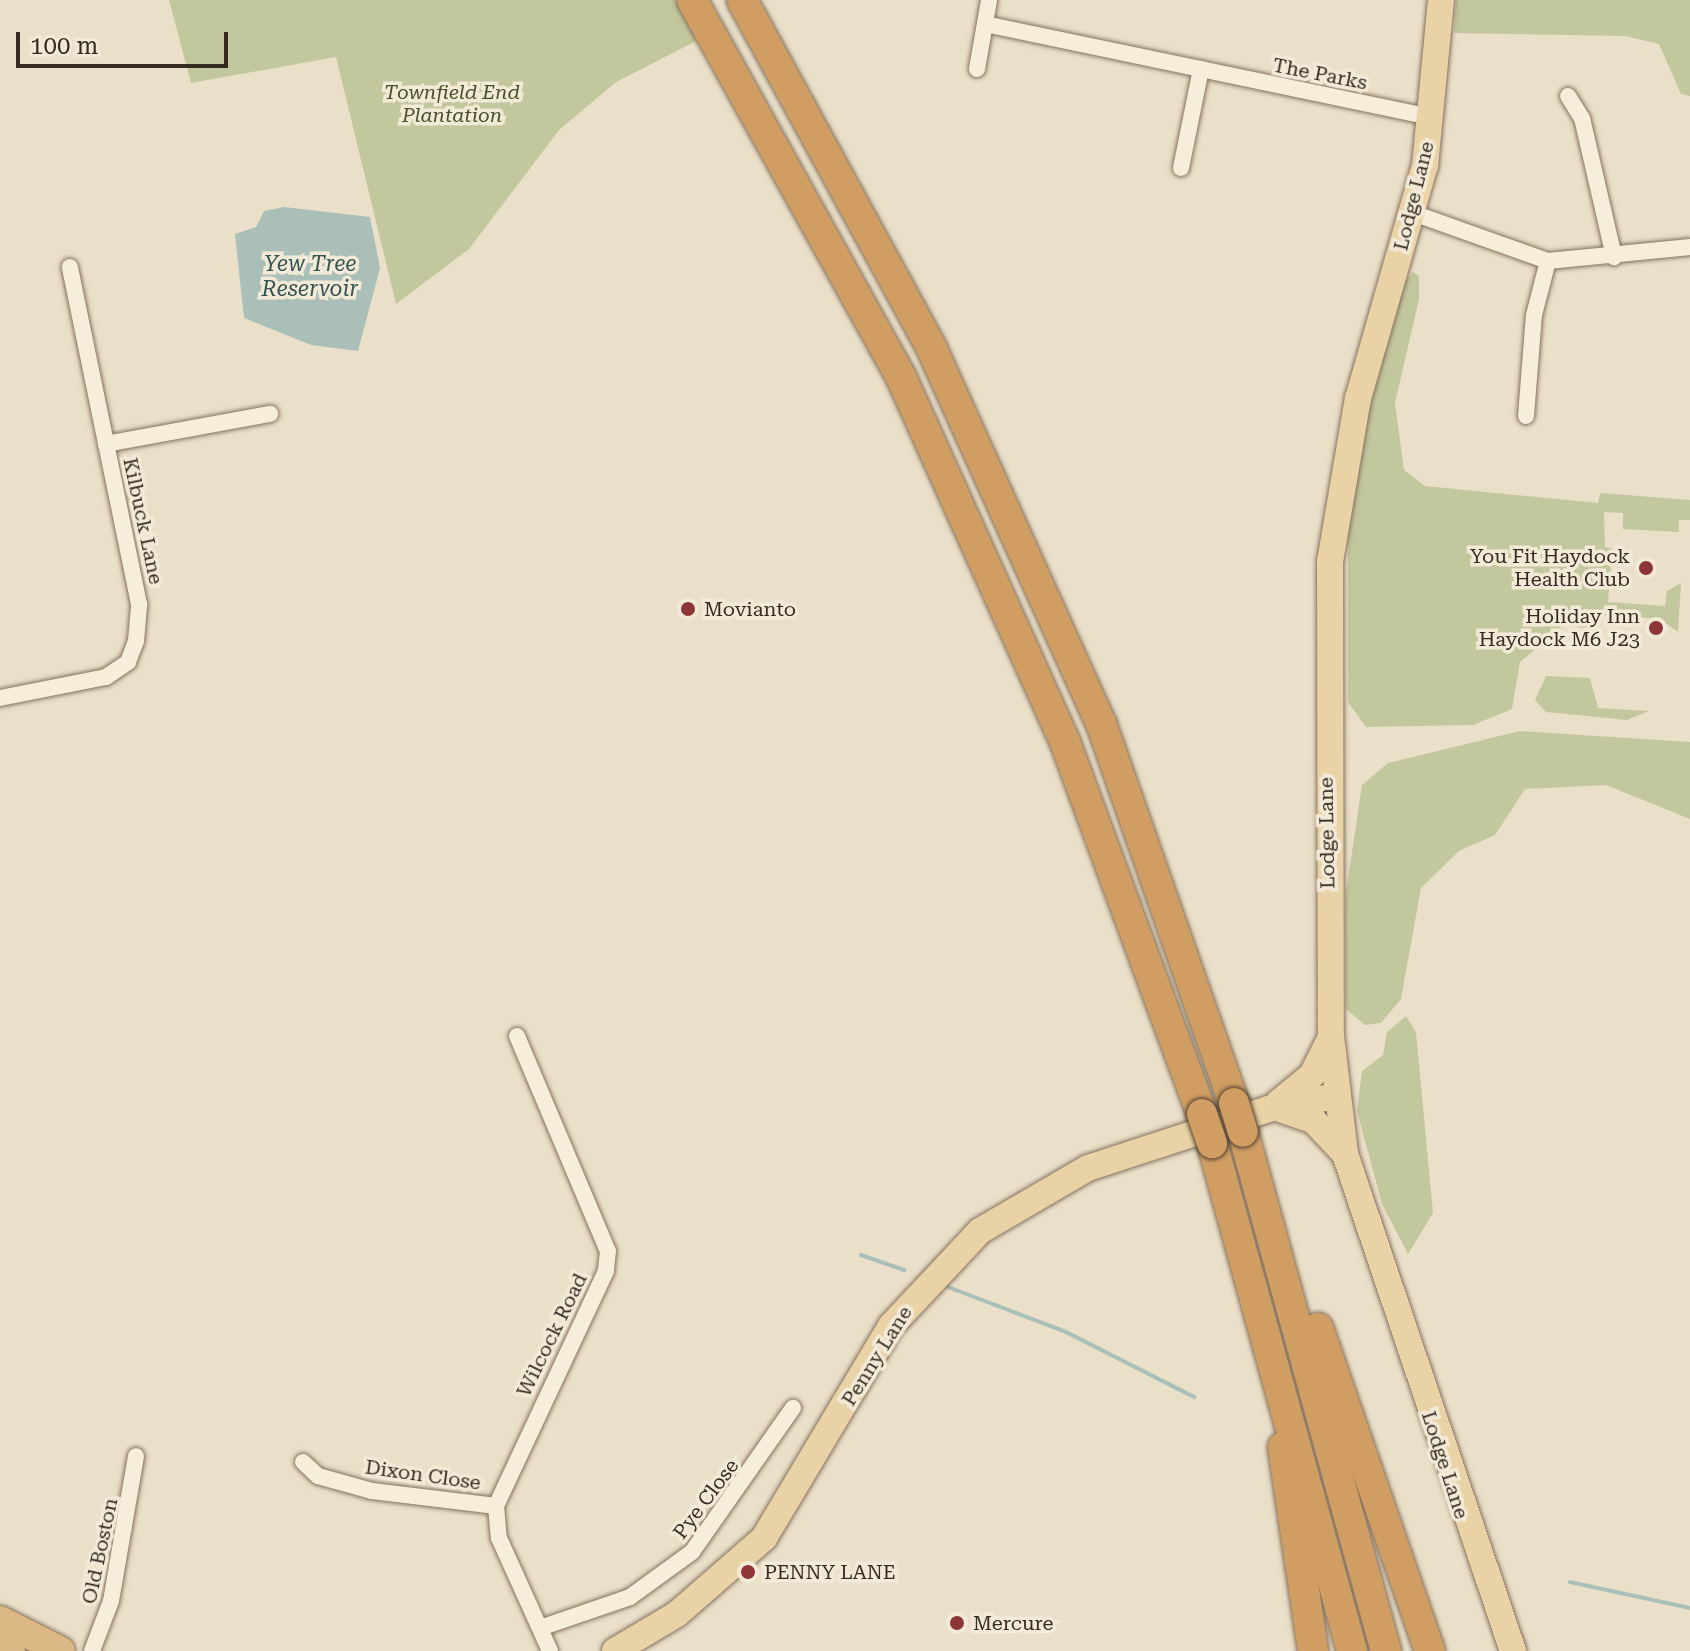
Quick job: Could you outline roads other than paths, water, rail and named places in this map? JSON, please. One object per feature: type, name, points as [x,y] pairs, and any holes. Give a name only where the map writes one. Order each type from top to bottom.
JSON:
[{"type":"highway","points":[[692,0],[901,377],[1065,742],[1212,1143],[1352,1651]]},
{"type":"highway","points":[[747,9],[931,347],[1101,723],[1266,1201],[1386,1651]]},
{"type":"highway","points":[[1266,1201],[1339,1379],[1430,1651]]},
{"type":"highway","points":[[1270,1354],[1313,1651]]},
{"type":"highway","points":[[0,1620],[61,1651]]},
{"type":"highway","points":[[0,1646],[11,1651]]},
{"type":"main road","name":"Lodge Lane","points":[[1441,0],[1432,117],[1413,213],[1358,398],[1330,561],[1331,1036],[1345,1154],[1513,1651]]},
{"type":"main road","points":[[1268,1109],[1312,1075],[1331,1036]]},
{"type":"main road","name":"Penny Lane","points":[[615,1651],[677,1614],[764,1538],[891,1326],[980,1231],[1088,1168],[1268,1109],[1336,1096]]},
{"type":"main road","points":[[1268,1109],[1305,1116],[1345,1154]]},
{"type":"street","points":[[977,69],[989,0]]},
{"type":"street","name":"The Parks","points":[[985,24],[1432,117]]},
{"type":"street","points":[[1181,168],[1201,69]]},
{"type":"street","points":[[1568,96],[1582,118],[1614,257]]},
{"type":"street","points":[[1413,213],[1548,261],[1614,257],[1690,247]]},
{"type":"street","points":[[1526,416],[1534,315],[1548,261]]},
{"type":"street","name":"Kilbuck Lane","points":[[0,698],[106,677],[128,662],[136,641],[139,604],[70,267]]},
{"type":"street","name":"Kilbuck Lane","points":[[106,444],[270,414]]},
{"type":"street","name":"Wilcock Road","points":[[496,1506],[606,1271],[608,1251],[517,1036]]},
{"type":"street","name":"Pye Close","points":[[540,1628],[630,1597],[692,1552],[791,1428],[793,1408]]},
{"type":"street","name":"Old Boston","points":[[92,1651],[111,1601],[136,1456]]},
{"type":"street","name":"Dixon Close","points":[[303,1462],[318,1476],[372,1491],[496,1506]]},
{"type":"street","points":[[496,1506],[499,1538],[550,1651]]},
{"type":"water","name":"Yew Tree Reservoir","points":[[284,207],[370,217],[380,268],[358,351],[311,345],[244,318],[235,234],[256,227],[264,211]]},
{"type":"waterway","points":[[861,1255],[904,1270]]},
{"type":"waterway","points":[[948,1287],[1066,1332],[1194,1397]]},
{"type":"waterway","points":[[1570,1582],[1690,1608]]},
{"type":"place","name":"You Fit Haydock Health Club","points":[[1646,568]]},
{"type":"place","name":"Movianto","points":[[688,609]]},
{"type":"place","name":"Holiday Inn Haydock M6 J23","points":[[1656,628]]},
{"type":"place","name":"PENNY LANE","points":[[748,1572]]},
{"type":"place","name":"Mercure","points":[[957,1623]]},
{"type":"park label","name":"Townfield End Plantation","points":[[452,104]]}]
